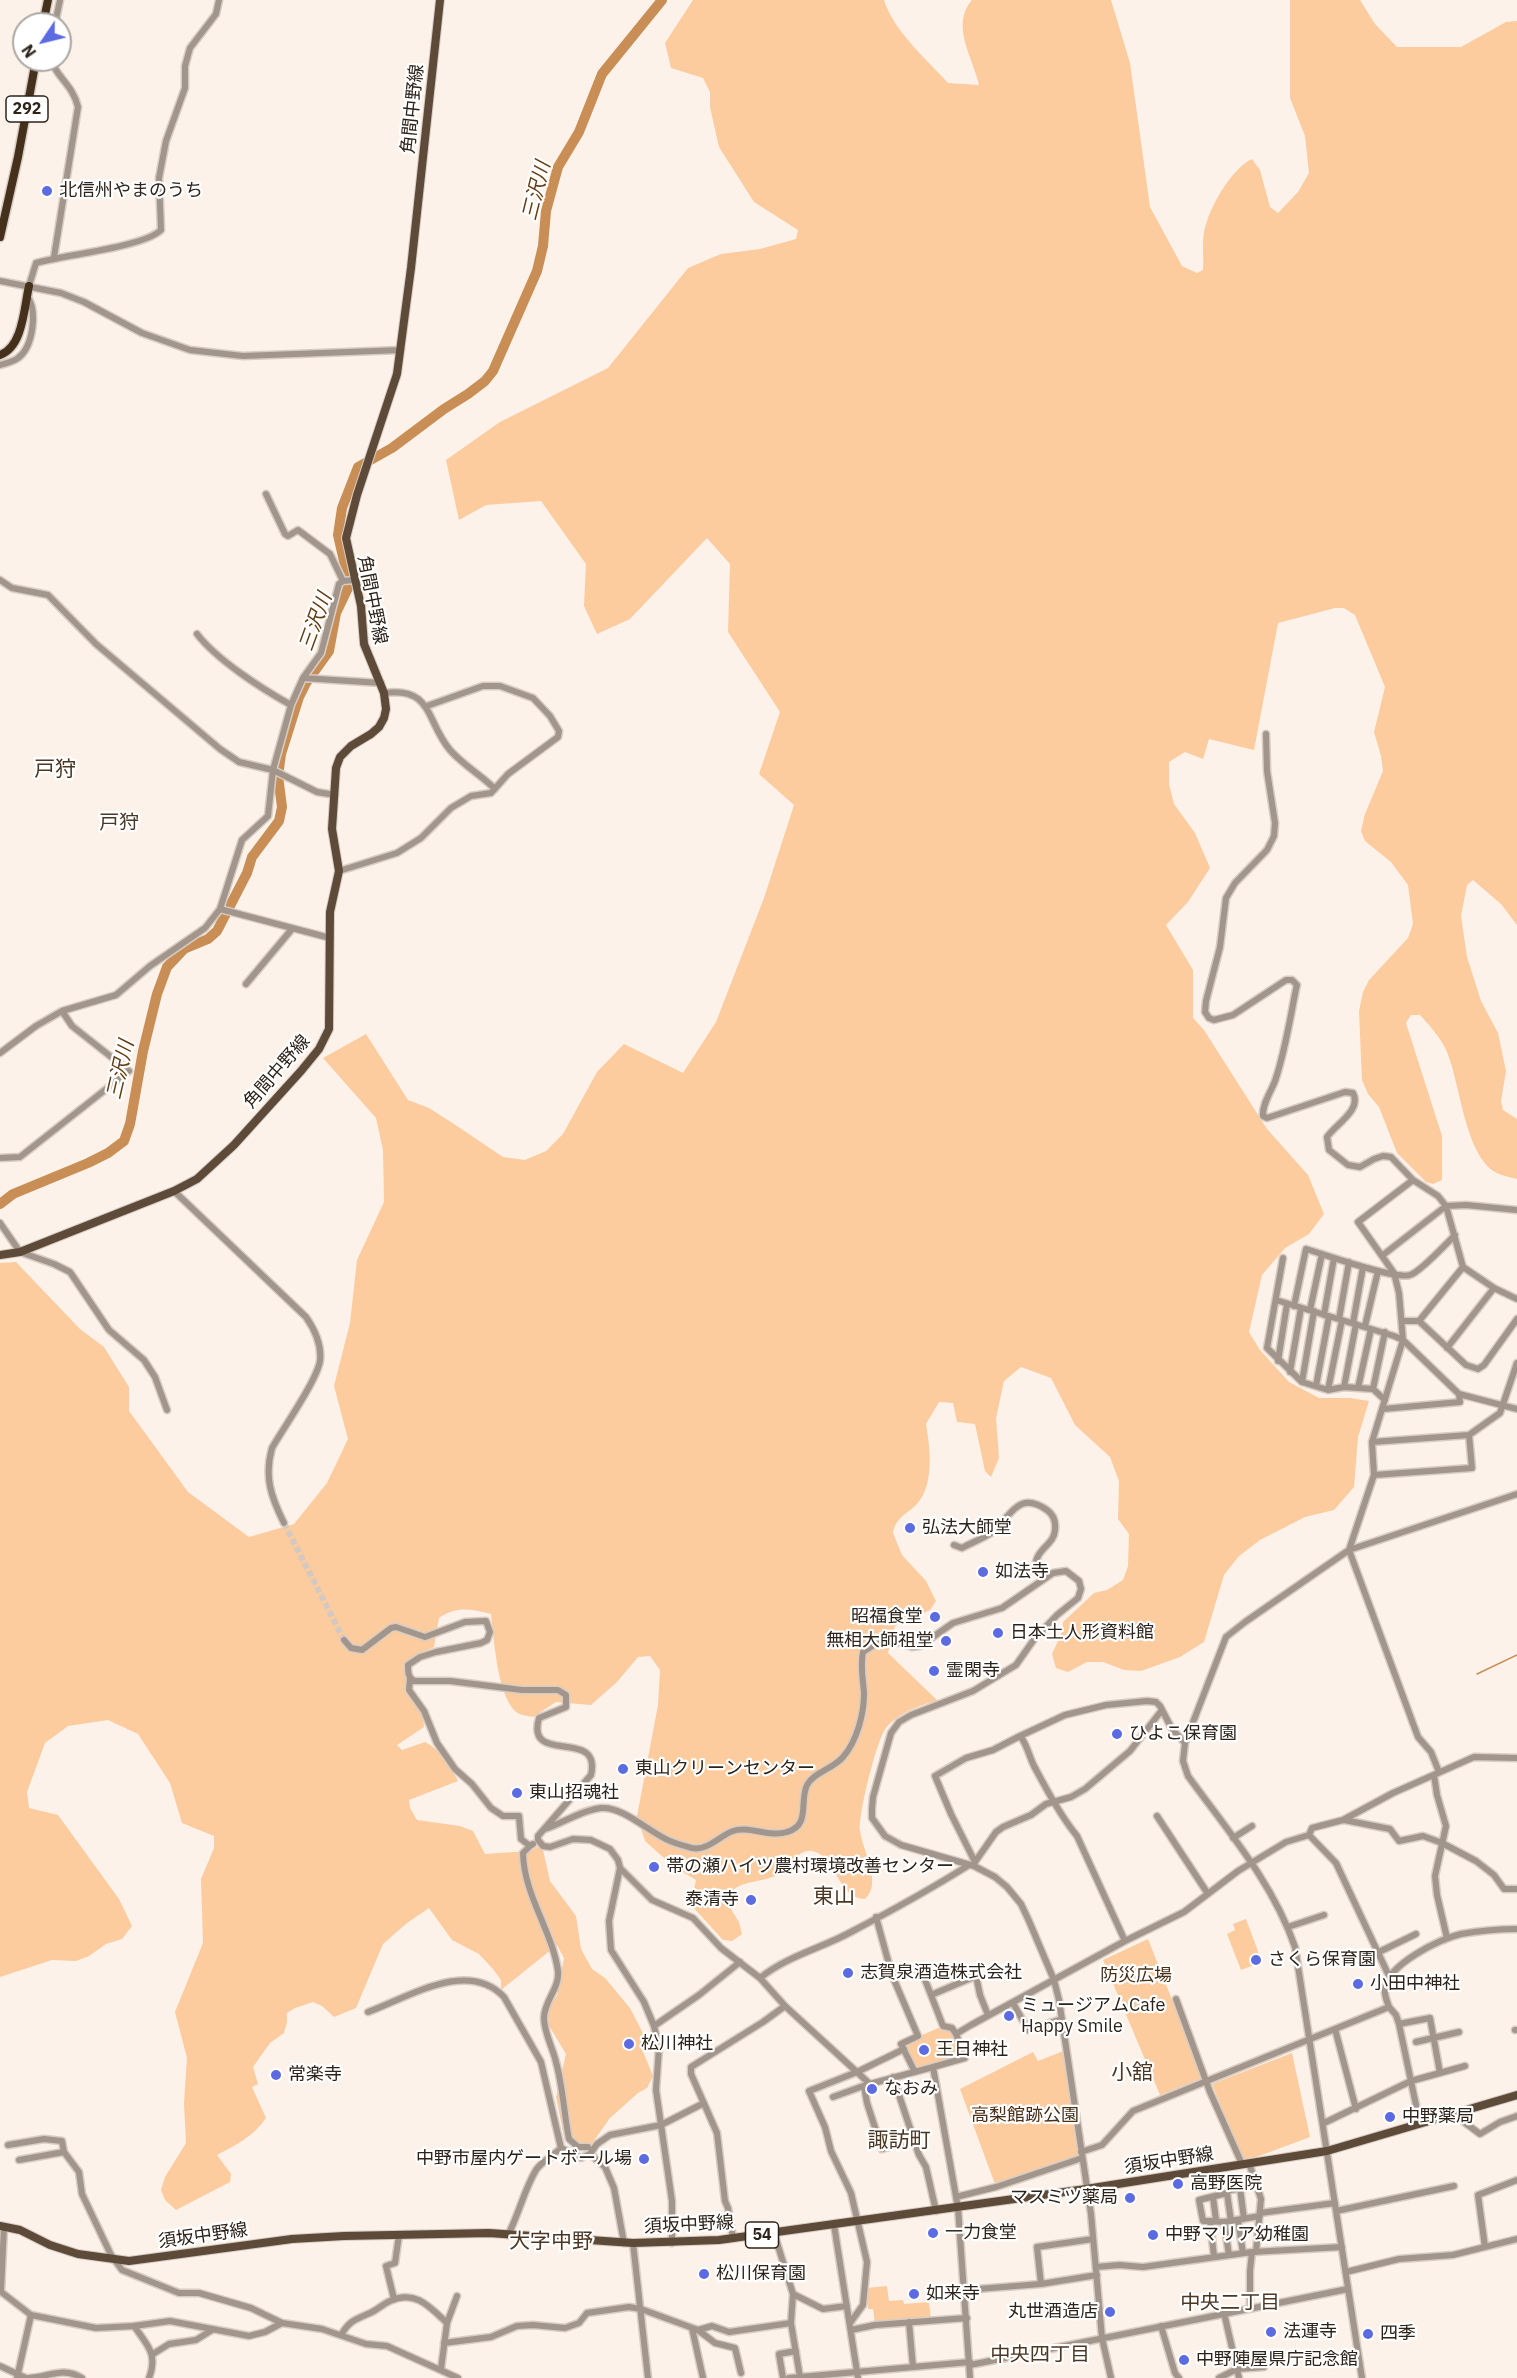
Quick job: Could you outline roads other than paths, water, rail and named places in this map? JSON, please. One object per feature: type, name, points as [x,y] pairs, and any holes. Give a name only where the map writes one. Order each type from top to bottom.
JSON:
[{"type":"highway","name":"292","points":[[0,237],[34,72]]},
{"type":"highway","points":[[0,355],[7,353],[16,342],[27,291]]},
{"type":"main road","name":"角間中野線","points":[[0,1255],[20,1252],[174,1191],[197,1179],[234,1145],[301,1071],[323,1042],[329,1029],[330,912],[339,871],[332,829],[337,763],[351,746],[379,727],[386,710],[381,683],[364,644],[361,606],[346,538],[394,386],[401,350],[440,0]]},
{"type":"main road","name":"須坂中野線","points":[[1,2226],[20,2230],[50,2245],[78,2254],[129,2260],[292,2239],[399,2235],[508,2235],[633,2243],[672,2243],[733,2238],[958,2208],[1327,2151],[1517,2095]]},
{"type":"street","points":[[0,365],[17,359],[28,342],[33,308],[27,291],[33,265],[54,257],[105,249],[153,236],[161,230],[159,178],[165,141],[185,88],[185,66],[190,48],[216,14],[219,0]]},
{"type":"street","points":[[54,257],[78,107],[75,94],[58,72]]},
{"type":"street","points":[[0,280],[27,291],[61,293],[84,302],[142,333],[190,350],[243,356],[401,350]]},
{"type":"street","points":[[266,494],[285,534],[288,536],[298,530],[304,532],[315,545],[330,554],[343,581]]},
{"type":"street","points":[[0,1053],[36,1026],[62,1011],[116,995],[150,966],[213,921],[221,909],[238,847],[246,835],[268,816],[273,770],[291,705],[303,678],[321,653],[339,584],[343,581],[355,580]]},
{"type":"street","points":[[0,583],[12,588],[48,595],[96,644],[220,749],[239,762],[273,770],[317,792],[335,795]]},
{"type":"street","points":[[197,633],[207,646],[274,696],[291,705]]},
{"type":"street","points":[[303,678],[381,683]]},
{"type":"street","points":[[339,871],[397,853],[421,838],[451,808],[471,796],[491,793],[508,774],[558,737],[559,731],[550,716],[533,698],[493,684],[459,693],[427,706]]},
{"type":"street","points":[[384,693],[399,691],[414,695],[427,706],[448,748],[495,789]]},
{"type":"street","points":[[1266,734],[1267,771],[1275,823],[1274,836],[1267,850],[1240,878],[1226,898],[1220,947],[1205,1012],[1209,1018],[1214,1020],[1233,1014],[1286,980],[1292,980],[1297,985],[1295,995],[1276,1080],[1263,1110],[1263,1116],[1267,1118],[1345,1092],[1353,1093],[1356,1099],[1355,1107],[1327,1137],[1329,1150],[1348,1165],[1360,1167],[1383,1156],[1391,1157],[1413,1180],[1438,1196],[1446,1206],[1455,1235],[1458,1256],[1463,1267],[1494,1288],[1517,1299]]},
{"type":"street","points":[[221,909],[330,939]]},
{"type":"street","points":[[246,984],[292,929]]},
{"type":"street","points":[[0,1158],[20,1157],[129,1071],[72,1026],[62,1011]]},
{"type":"street","points":[[1413,1180],[1358,1222],[1394,1273],[1399,1293],[1403,1340],[1372,1442],[1374,1475],[1349,1550],[1418,1737],[1431,1752],[1437,1774],[1437,1795],[1446,1826],[1435,1876],[1437,1896],[1447,1938]]},
{"type":"street","points":[[174,1191],[306,1317],[315,1330],[320,1350],[317,1370],[268,1460],[271,1497],[284,1523]]},
{"type":"street","points":[[1383,1255],[1446,1206],[1466,1204],[1517,1210]]},
{"type":"street","points":[[0,1223],[20,1252],[70,1272],[109,1330],[144,1360],[155,1377],[167,1410]]},
{"type":"street","points":[[1278,1361],[1294,1306],[1306,1249],[1378,1271],[1394,1273],[1401,1277],[1413,1275],[1455,1235]]},
{"type":"street","points":[[1302,1383],[1322,1254]]},
{"type":"street","points":[[1283,1258],[1267,1348],[1302,1383],[1328,1390],[1344,1387],[1373,1389],[1385,1400]]},
{"type":"street","points":[[1316,1386],[1334,1258]]},
{"type":"street","points":[[1328,1390],[1349,1262]]},
{"type":"street","points":[[1344,1387],[1364,1267]]},
{"type":"street","points":[[1419,1321],[1463,1267]]},
{"type":"street","points":[[1358,1388],[1378,1271]]},
{"type":"street","points":[[1447,1348],[1494,1288]]},
{"type":"street","points":[[1276,1300],[1384,1332],[1403,1340],[1459,1394],[1517,1409]]},
{"type":"street","points":[[1290,1372],[1294,1306]]},
{"type":"street","points":[[1402,1320],[1419,1321],[1466,1365],[1478,1369],[1484,1365],[1517,1319]]},
{"type":"street","points":[[1373,1389],[1384,1332]]},
{"type":"street","points":[[1372,1442],[1468,1435],[1500,1413],[1517,1363]]},
{"type":"street","points":[[1383,1408],[1460,1402],[1459,1394]]},
{"type":"street","points":[[1374,1475],[1472,1467],[1468,1435]]},
{"type":"street","points":[[1362,2378],[1311,2038],[1295,1947],[1275,1899],[1252,1863],[1188,1776],[1183,1761],[1185,1743],[1226,1637],[1349,1550],[1517,1494]]},
{"type":"street","points":[[954,1545],[962,1548],[992,1533],[1017,1506],[1037,1504],[1052,1514],[1055,1521],[1054,1538],[1035,1557],[1035,1568],[1043,1580]]},
{"type":"street","points":[[545,1829],[587,1811],[602,1808],[616,1810],[670,1841],[694,1848],[708,1846],[733,1831],[776,1834],[787,1832],[801,1821],[805,1812],[804,1799],[808,1784],[843,1757],[854,1739],[862,1712],[864,1692],[860,1667],[863,1652],[874,1645],[893,1641],[912,1647],[920,1646],[953,1623],[1002,1608],[1053,1573],[1065,1572],[1074,1576],[1079,1581],[1081,1589],[1078,1598],[1035,1638],[1016,1665],[973,1691],[911,1715],[899,1722],[891,1732],[873,1797],[872,1818],[885,1836],[901,1845],[972,1864],[995,1877],[1016,1898],[1054,1980],[1062,2019],[1093,2239],[1102,2338],[1111,2378]]},
{"type":"street","points":[[344,1640],[351,1648],[362,1650],[383,1632],[396,1627],[424,1637],[465,1622],[486,1621],[490,1636],[481,1643],[436,1652],[408,1665],[409,1690],[424,1711],[444,1755],[491,1808],[503,1816],[519,1816],[521,1839],[530,1846]]},
{"type":"street","points":[[410,1678],[414,1681],[450,1681],[522,1690],[558,1690],[566,1695],[566,1707],[540,1718],[538,1733],[544,1741],[557,1747],[580,1748],[592,1760],[591,1775],[538,1836],[538,1840],[523,1853],[524,1868],[531,1894],[553,1952],[558,1978],[544,2014],[558,2071],[569,2139],[578,2147],[589,2150],[605,2168],[614,2188],[624,2242]]},
{"type":"street","points":[[972,1864],[935,1776],[966,1758],[993,1750],[1065,1715],[1106,1705],[1147,1701],[1156,1702],[1172,1729],[1185,1743]]},
{"type":"street","points":[[760,1978],[935,1886],[972,1864],[996,1832],[1054,1801],[1071,1797],[1085,1789],[1130,1751],[1162,1710]]},
{"type":"street","points":[[1020,1736],[1065,1821],[1077,1836],[1125,1941]]},
{"type":"street","points":[[956,2034],[1125,1941],[1184,1912],[1221,1882],[1286,1842],[1309,1835],[1312,1828],[1343,1820],[1384,1797],[1474,1758],[1517,1758]]},
{"type":"street","points":[[1157,1816],[1208,1894]]},
{"type":"street","points":[[1343,1820],[1390,1829],[1399,1841],[1423,1836],[1442,1843],[1476,1861],[1494,1875],[1504,1889],[1517,1889]]},
{"type":"street","points":[[1233,1838],[1252,1826]]},
{"type":"street","points":[[1309,1835],[1336,1863],[1389,1976]]},
{"type":"street","points":[[538,1840],[543,1846],[550,1847],[573,1839],[591,1840],[610,1849],[618,1860],[620,1868],[609,1921],[611,1950],[644,2002],[654,2026],[659,2048],[656,2090],[672,2201],[672,2243]]},
{"type":"street","points":[[620,1868],[652,1900],[693,1918],[721,1948],[760,1978],[785,2006],[857,2072],[867,2085],[867,2103],[882,2149],[914,2140]]},
{"type":"street","points":[[1288,1928],[1324,1915]]},
{"type":"street","points":[[876,1917],[892,1976],[918,2036],[902,2044],[915,2072]]},
{"type":"street","points":[[1420,2124],[1400,2024],[1389,2007],[1384,1992],[1389,1976],[1400,1965],[1447,1938],[1462,1934],[1517,1929]]},
{"type":"street","points":[[1379,1952],[1416,1934]]},
{"type":"street","points":[[654,2026],[699,1995],[740,1962]]},
{"type":"street","points":[[833,2097],[892,2077],[965,2058],[952,2028],[943,2026],[920,1967],[892,1976]]},
{"type":"street","points":[[931,1995],[976,1976],[988,2015]]},
{"type":"street","points":[[368,2012],[400,2000],[409,1994],[464,1978],[496,1988],[504,1997],[541,2062],[561,2148]]},
{"type":"street","points":[[1176,1999],[1206,2081],[1245,2164],[1258,2186],[1261,2199],[1250,2271],[1250,2308]]},
{"type":"street","points":[[1013,2003],[1028,2030],[1062,2019]]},
{"type":"street","points":[[733,2238],[725,2201],[717,2133],[691,2074],[692,2067],[785,2006]]},
{"type":"street","points":[[956,2197],[996,2187],[1081,2155],[1102,2145],[1133,2111],[1389,2007]]},
{"type":"street","points":[[1400,2024],[1431,2018],[1440,2073]]},
{"type":"street","points":[[1335,2029],[1356,2109]]},
{"type":"street","points":[[1416,2042],[1459,2031]]},
{"type":"street","points":[[850,2326],[863,2305],[867,2262],[859,2221],[848,2184],[831,2151],[825,2127],[809,2091],[857,2072],[904,2049]]},
{"type":"street","points":[[1324,2123],[1411,2081],[1465,2066]]},
{"type":"street","points":[[933,2067],[958,2208],[970,2378]]},
{"type":"street","points":[[892,2077],[919,2155],[926,2167],[936,2211]]},
{"type":"street","points":[[561,2148],[581,2158],[610,2135],[661,2125],[704,2103]]},
{"type":"street","points":[[1453,2114],[1480,2134],[1500,2122],[1517,2116]]},
{"type":"street","points":[[8,2145],[44,2139],[62,2141],[64,2152],[79,2172],[82,2194],[114,2259],[123,2270],[179,2293],[199,2293],[251,2308],[282,2324],[322,2330],[366,2344],[387,2346],[458,2378]]},
{"type":"street","points":[[508,2235],[537,2169],[561,2148]]},
{"type":"street","points":[[18,2160],[64,2152]]},
{"type":"street","points":[[1485,2247],[1478,2195],[1517,2180]]},
{"type":"street","points":[[1258,2186],[1230,2190],[1227,2193],[1199,2200],[1203,2221],[1336,2207],[1454,2186]]},
{"type":"street","points":[[1214,2256],[1240,2188]]},
{"type":"street","points":[[1227,2193],[1229,2255]]},
{"type":"street","points":[[1213,2197],[1243,2253]]},
{"type":"street","points":[[834,2225],[857,2374]]},
{"type":"street","points":[[1,2226],[1,2291],[31,2314],[96,2328],[170,2321],[249,2336],[282,2324]]},
{"type":"street","points":[[774,2233],[792,2294],[791,2323],[800,2377]]},
{"type":"street","points":[[394,2299],[386,2266],[395,2264],[399,2235]]},
{"type":"street","points":[[1041,2284],[1036,2247],[1093,2239]]},
{"type":"street","points":[[1346,2272],[1399,2259],[1430,2258],[1517,2239]]},
{"type":"street","points":[[633,2243],[648,2378]]},
{"type":"street","points":[[1096,2268],[1119,2265],[1143,2267],[1243,2253],[1341,2247]]},
{"type":"street","points":[[965,2290],[1041,2284],[1097,2275]]},
{"type":"street","points":[[789,2378],[970,2363],[1348,2289]]},
{"type":"street","points":[[792,2294],[823,2309],[847,2306]]},
{"type":"street","points":[[441,2369],[447,2323],[457,2296]]},
{"type":"street","points":[[341,2336],[354,2319],[394,2299],[412,2297],[423,2301],[447,2323]]},
{"type":"street","points":[[444,2343],[491,2337],[517,2326],[565,2328],[579,2323],[587,2313],[629,2307],[642,2309],[695,2329],[715,2343],[735,2348],[741,2373]]},
{"type":"street","points":[[1224,2313],[1239,2378]]},
{"type":"street","points":[[18,2376],[31,2314]]},
{"type":"street","points":[[850,2326],[967,2318]]},
{"type":"street","points":[[909,2322],[913,2367]]},
{"type":"street","points":[[695,2329],[712,2326],[729,2332],[791,2323]]},
{"type":"street","points":[[135,2326],[153,2354],[153,2367],[149,2378]]},
{"type":"street","points":[[1161,2326],[1175,2373],[1179,2378]]},
{"type":"street","points":[[695,2329],[703,2378]]},
{"type":"street","points":[[153,2354],[169,2344],[196,2340],[212,2330]]},
{"type":"street","points":[[783,2378],[779,2354],[796,2351]]},
{"type":"street","points":[[0,2366],[18,2376],[27,2378],[63,2372],[73,2372],[82,2378]]},
{"type":"street","points":[[1219,2378],[1237,2369],[1263,2367]]},
{"type":"waterway","name":"三沢川","points":[[0,1204],[13,1194],[108,1153],[124,1141],[130,1124],[143,1051],[157,994],[167,967],[184,949],[208,939],[217,931],[247,873],[252,857],[279,821],[282,807],[278,776],[281,754],[299,697],[329,651],[336,613],[348,588],[338,535],[342,508],[358,467],[392,448],[468,394],[485,381],[493,371],[537,271],[543,246],[546,211],[558,167],[579,132],[602,74],[662,0]]},
{"type":"waterway","points":[[1477,1674],[1517,1655]]},
{"type":"tunnel","points":[[284,1523],[344,1640]]},
{"type":"place","name":"北信州やまのうち","points":[[47,191]]},
{"type":"place","name":"弘法大師堂","points":[[910,1528]]},
{"type":"place","name":"如法寺","points":[[983,1572]]},
{"type":"place","name":"昭福食堂","points":[[935,1617]]},
{"type":"place","name":"日本土人形資料館","points":[[998,1633]]},
{"type":"place","name":"無相大師祖堂","points":[[946,1641]]},
{"type":"place","name":"霊閑寺","points":[[934,1671]]},
{"type":"place","name":"ひよこ保育園","points":[[1117,1734]]},
{"type":"place","name":"東山クリーンセンター","points":[[623,1769]]},
{"type":"place","name":"東山招魂社","points":[[517,1793]]},
{"type":"place","name":"帯の瀬ハイツ農村環境改善センター","points":[[654,1867]]},
{"type":"place","name":"泰清寺","points":[[751,1900]]},
{"type":"place","name":"さくら保育園","points":[[1256,1960]]},
{"type":"place","name":"志賀泉酒造株式会社","points":[[848,1973]]},
{"type":"place","name":"小田中神社","points":[[1358,1984]]},
{"type":"place","name":"ミュージアムCafe Happy Smile","points":[[1009,2016]]},
{"type":"place","name":"松川神社","points":[[629,2044]]},
{"type":"place","name":"王日神社","points":[[924,2050]]},
{"type":"place","name":"常楽寺","points":[[276,2075]]},
{"type":"place","name":"なおみ","points":[[872,2089]]},
{"type":"place","name":"中野薬局","points":[[1390,2117]]},
{"type":"place","name":"中野市屋内ゲートボール場","points":[[644,2159]]},
{"type":"place","name":"高野医院","points":[[1178,2184]]},
{"type":"place","name":"マスミツ薬局","points":[[1130,2198]]},
{"type":"place","name":"一力食堂","points":[[933,2233]]},
{"type":"place","name":"中野マリア幼稚園","points":[[1153,2235]]},
{"type":"place","name":"松川保育園","points":[[704,2274]]},
{"type":"place","name":"如来寺","points":[[914,2294]]},
{"type":"place","name":"丸世酒造店","points":[[1110,2312]]},
{"type":"place","name":"法運寺","points":[[1271,2332]]},
{"type":"place","name":"四季","points":[[1368,2334]]},
{"type":"place","name":"中野陣屋県庁記念館","points":[[1184,2360]]},
{"type":"district","name":"戸狩","points":[[55,770]]},
{"type":"district","name":"戸狩","points":[[119,823]]},
{"type":"district","name":"東山","points":[[834,1897]]},
{"type":"district","name":"小舘","points":[[1132,2073]]},
{"type":"district","name":"諏訪町","points":[[899,2141]]},
{"type":"district","name":"大字中野","points":[[551,2242]]},
{"type":"district","name":"中央二丁目","points":[[1230,2303]]},
{"type":"district","name":"中央四丁目","points":[[1040,2355]]},
{"type":"park label","name":"防災広場","points":[[1136,1976]]},
{"type":"park label","name":"高梨館跡公園","points":[[1025,2116]]}]
